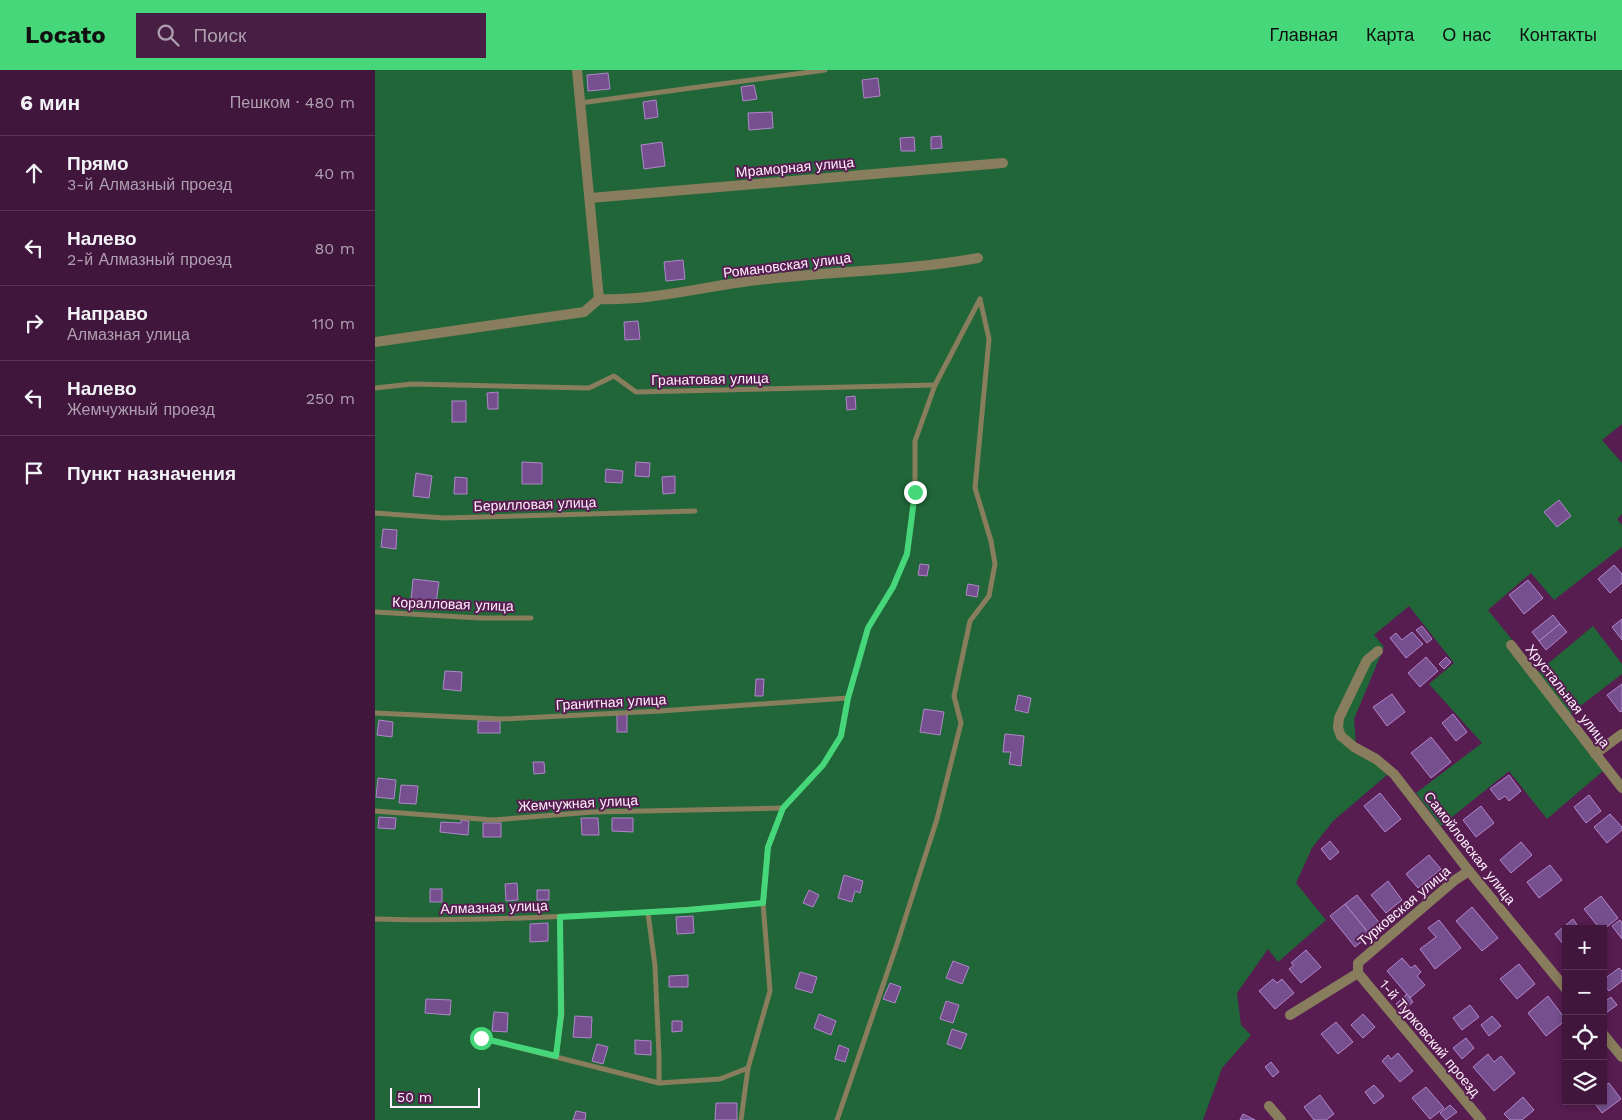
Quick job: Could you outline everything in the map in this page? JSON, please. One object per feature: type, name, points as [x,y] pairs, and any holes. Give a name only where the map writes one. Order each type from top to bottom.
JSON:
[{"type":"street","points":[[375,342],[584,312],[599,299],[577,70]]},
{"type":"street","name":"Мраморная улица","points":[[589,198],[1003,163]]},
{"type":"street","name":"Романовская улица","points":[[599,299],[620,300],[699,290],[756,280],[936,265],[978,258]]},
{"type":"street","name":"Хрустальная улица","points":[[1511,645],[1622,788]]},
{"type":"street","name":"Самойловская улица","points":[[1378,651],[1367,660],[1339,718],[1338,728],[1341,736],[1354,747],[1376,759],[1394,774],[1469,871],[1562,984]]},
{"type":"street","points":[[1595,754],[1622,734]]},
{"type":"street","name":"Турковская улица","points":[[1358,974],[1358,963],[1455,880],[1469,871]]},
{"type":"street","points":[[1290,1016],[1358,974]]},
{"type":"street","name":"1-й Турковский проезд","points":[[1358,974],[1481,1120]]},
{"type":"street","points":[[1607,1039],[1622,1057]]},
{"type":"street","points":[[1269,1106],[1281,1120]]},
{"type":"lane","points":[[579,103],[825,70]]},
{"type":"lane","points":[[741,1120],[748,1068],[770,991],[763,903],[768,847],[783,808],[823,765],[841,736],[848,698],[868,628],[893,587],[907,554],[915,492],[915,441],[935,385],[980,299],[989,339],[975,488],[991,541],[995,564],[989,596],[970,621],[954,696],[961,723],[937,819],[837,1120]]},
{"type":"lane","name":"Гранатовая улица","points":[[375,388],[413,384],[589,388],[614,376],[636,392],[935,385]]},
{"type":"lane","name":"Берилловая улица","points":[[375,513],[444,518],[695,511]]},
{"type":"lane","name":"Коралловая улица","points":[[375,612],[480,618],[531,618]]},
{"type":"lane","name":"Гранитная улица","points":[[375,713],[501,719],[660,711],[848,698]]},
{"type":"lane","name":"Жемчужная улица","points":[[375,811],[493,820],[593,812],[783,808]]},
{"type":"lane","name":"Алмазная улица","points":[[375,918],[423,921],[560,917],[763,903]]},
{"type":"lane","points":[[648,912],[655,966],[659,1083]]},
{"type":"lane","points":[[556,1056],[561,1014],[560,917]]},
{"type":"lane","points":[[481,1038],[659,1083],[720,1080],[748,1068]]},
{"type":"green space","points":[[375,70],[1622,70],[1622,424],[1602,440],[1622,463],[1622,514],[1617,519],[1622,525],[1622,547],[1554,600],[1531,573],[1488,610],[1538,672],[1593,626],[1622,664],[1622,674],[1570,714],[1593,745],[1586,750],[1603,771],[1547,819],[1509,771],[1441,826],[1416,793],[1482,743],[1429,684],[1454,663],[1409,606],[1374,635],[1384,647],[1354,719],[1356,744],[1354,753],[1373,762],[1387,775],[1333,821],[1312,848],[1296,883],[1326,920],[1278,962],[1268,949],[1237,993],[1241,1025],[1251,1035],[1222,1068],[1203,1120],[375,1120]]},
{"type":"building","points":[[608,73],[610,89],[588,91],[587,75]]},
{"type":"building","points":[[878,78],[880,96],[864,98],[862,80]]},
{"type":"building","points":[[754,85],[757,99],[743,101],[741,87]]},
{"type":"building","points":[[656,100],[658,117],[645,119],[643,102]]},
{"type":"building","points":[[772,112],[773,128],[749,130],[748,113]]},
{"type":"building","points":[[941,136],[942,148],[931,149],[931,137]]},
{"type":"building","points":[[914,137],[915,151],[901,151],[900,138]]},
{"type":"building","points":[[662,142],[665,166],[644,169],[641,145]]},
{"type":"building","points":[[683,260],[685,279],[666,281],[664,262]]},
{"type":"building","points":[[638,321],[640,339],[625,340],[624,322]]},
{"type":"building","points":[[498,392],[498,409],[488,409],[487,393]]},
{"type":"building","points":[[855,396],[856,409],[847,410],[846,397]]},
{"type":"building","points":[[452,401],[466,401],[466,422],[452,422]]},
{"type":"building","points":[[522,462],[542,463],[542,484],[522,484]]},
{"type":"building","points":[[636,462],[650,463],[649,477],[635,476]]},
{"type":"building","points":[[606,469],[623,471],[622,483],[605,482]]},
{"type":"building","points":[[416,473],[432,476],[429,498],[413,496]]},
{"type":"building","points":[[675,476],[675,493],[663,494],[662,477]]},
{"type":"building","points":[[455,477],[467,478],[467,494],[454,494]]},
{"type":"building","points":[[1559,500],[1571,516],[1557,527],[1544,512]]},
{"type":"building","points":[[383,529],[397,530],[396,549],[381,547]]},
{"type":"building","points":[[920,564],[929,565],[927,576],[918,575]]},
{"type":"building","points":[[1614,565],[1622,574],[1622,583],[1610,593],[1598,579]]},
{"type":"building","points":[[413,579],[439,582],[436,603],[411,600]]},
{"type":"building","points":[[1528,580],[1543,598],[1524,614],[1509,595]]},
{"type":"building","points":[[968,584],[979,586],[977,597],[966,595]]},
{"type":"building","points":[[1553,615],[1560,624],[1539,641],[1532,632]]},
{"type":"building","points":[[1622,619],[1622,640],[1612,627]]},
{"type":"building","points":[[1560,624],[1567,632],[1546,650],[1539,641]]},
{"type":"building","points":[[1422,626],[1432,639],[1427,643],[1416,630]]},
{"type":"building","points":[[1412,632],[1423,644],[1406,658],[1390,638],[1396,633],[1402,640]]},
{"type":"building","points":[[1426,657],[1438,671],[1420,687],[1408,673]]},
{"type":"building","points":[[1446,657],[1451,662],[1444,669],[1439,664]]},
{"type":"building","points":[[445,671],[462,672],[461,691],[443,689]]},
{"type":"building","points":[[756,679],[764,679],[763,696],[755,696]]},
{"type":"building","points":[[1622,684],[1622,711],[1620,712],[1607,695]]},
{"type":"building","points":[[1392,694],[1405,712],[1387,726],[1373,707]]},
{"type":"building","points":[[1018,695],[1031,698],[1028,713],[1015,710]]},
{"type":"building","points":[[924,709],[944,712],[940,735],[920,732]]},
{"type":"building","points":[[617,714],[627,714],[627,732],[617,732]]},
{"type":"building","points":[[1453,714],[1467,732],[1456,741],[1442,723]]},
{"type":"building","points":[[379,720],[393,722],[392,737],[377,735]]},
{"type":"building","points":[[478,721],[500,721],[500,733],[478,733]]},
{"type":"building","points":[[1005,734],[1024,736],[1021,766],[1009,764],[1011,752],[1003,752]]},
{"type":"building","points":[[1431,737],[1451,762],[1431,778],[1411,753]]},
{"type":"building","points":[[533,762],[544,762],[545,773],[534,774]]},
{"type":"building","points":[[1509,775],[1521,791],[1509,801],[1505,796],[1499,800],[1490,789]]},
{"type":"building","points":[[378,778],[396,780],[394,799],[376,797]]},
{"type":"building","points":[[401,785],[418,786],[416,804],[399,803]]},
{"type":"building","points":[[1380,793],[1401,819],[1385,832],[1364,806]]},
{"type":"building","points":[[1589,795],[1601,811],[1586,823],[1574,807]]},
{"type":"building","points":[[1481,806],[1494,823],[1476,837],[1463,820]]},
{"type":"building","points":[[1610,814],[1622,827],[1622,830],[1607,843],[1594,827]]},
{"type":"building","points":[[379,817],[396,818],[395,829],[378,828]]},
{"type":"building","points":[[581,818],[598,818],[599,835],[582,835]]},
{"type":"building","points":[[612,818],[633,818],[633,832],[612,831]]},
{"type":"building","points":[[461,820],[469,821],[468,835],[440,832],[441,822],[461,823]]},
{"type":"building","points":[[483,823],[501,823],[501,837],[483,837]]},
{"type":"building","points":[[1330,841],[1339,852],[1330,860],[1321,849]]},
{"type":"building","points":[[1521,842],[1532,855],[1511,873],[1500,860]]},
{"type":"building","points":[[1429,855],[1441,869],[1418,888],[1406,874]]},
{"type":"building","points":[[1550,865],[1562,880],[1539,898],[1527,882]]},
{"type":"building","points":[[844,875],[863,881],[860,893],[855,891],[852,902],[838,898]]},
{"type":"building","points":[[1388,881],[1402,900],[1386,913],[1371,895]]},
{"type":"building","points":[[517,883],[518,900],[506,901],[505,884]]},
{"type":"building","points":[[430,889],[442,889],[442,902],[430,902]]},
{"type":"building","points":[[537,890],[549,890],[549,900],[537,900]]},
{"type":"building","points":[[809,890],[819,895],[813,907],[803,903]]},
{"type":"building","points":[[1357,895],[1381,925],[1370,935],[1345,904]]},
{"type":"building","points":[[1601,896],[1618,918],[1607,927],[1607,925],[1597,925],[1584,909]]},
{"type":"building","points":[[1345,904],[1370,935],[1355,947],[1330,916]]},
{"type":"building","points":[[1472,907],[1498,938],[1482,951],[1456,921]]},
{"type":"building","points":[[693,916],[694,933],[677,934],[676,917]]},
{"type":"building","points":[[1573,919],[1577,925],[1566,925]]},
{"type":"building","points":[[1439,920],[1461,948],[1435,969],[1420,949],[1436,937],[1428,928]]},
{"type":"building","points":[[1620,920],[1622,923],[1622,939],[1612,926]]},
{"type":"building","points":[[548,923],[548,941],[530,942],[530,924]]},
{"type":"building","points":[[1562,928],[1562,943],[1555,934]]},
{"type":"building","points":[[1306,950],[1321,967],[1301,983],[1289,969],[1294,965],[1291,963]]},
{"type":"building","points":[[1402,958],[1411,968],[1415,965],[1421,972],[1417,976],[1425,985],[1410,998],[1387,971]]},
{"type":"building","points":[[953,961],[969,967],[962,984],[946,978]]},
{"type":"building","points":[[1519,964],[1535,984],[1517,999],[1500,979]]},
{"type":"building","points":[[1619,968],[1622,971],[1622,981],[1609,991],[1607,989],[1607,977]]},
{"type":"building","points":[[800,972],[817,977],[812,993],[795,988]]},
{"type":"building","points":[[688,975],[688,987],[669,987],[669,976]]},
{"type":"building","points":[[1273,979],[1277,983],[1282,979],[1294,993],[1275,1009],[1259,991]]},
{"type":"building","points":[[890,983],[901,987],[895,1003],[883,999]]},
{"type":"building","points":[[1407,994],[1413,1002],[1402,1011],[1396,1004]]},
{"type":"building","points":[[1548,996],[1562,1015],[1562,1023],[1546,1036],[1528,1013]]},
{"type":"building","points":[[1611,997],[1617,1005],[1607,1012],[1607,1000]]},
{"type":"building","points":[[426,999],[451,1000],[450,1015],[425,1013]]},
{"type":"building","points":[[946,1001],[959,1005],[953,1023],[940,1019]]},
{"type":"building","points":[[1470,1005],[1479,1017],[1462,1030],[1453,1018]]},
{"type":"building","points":[[494,1012],[508,1013],[507,1032],[492,1031]]},
{"type":"building","points":[[819,1014],[836,1021],[831,1035],[814,1028]]},
{"type":"building","points":[[1363,1014],[1375,1027],[1363,1038],[1351,1025]]},
{"type":"building","points":[[575,1016],[592,1017],[591,1038],[573,1037]]},
{"type":"building","points":[[1492,1016],[1501,1026],[1489,1036],[1481,1025]]},
{"type":"building","points":[[672,1021],[682,1021],[682,1031],[672,1032]]},
{"type":"building","points":[[1336,1022],[1353,1042],[1338,1054],[1321,1034]]},
{"type":"building","points":[[952,1029],[967,1034],[961,1049],[947,1044]]},
{"type":"building","points":[[1466,1038],[1474,1048],[1462,1059],[1453,1048]]},
{"type":"building","points":[[635,1040],[651,1041],[651,1055],[635,1054]]},
{"type":"building","points":[[597,1044],[608,1047],[603,1064],[592,1061]]},
{"type":"building","points":[[839,1045],[849,1049],[845,1062],[835,1059]]},
{"type":"building","points":[[1398,1053],[1413,1071],[1400,1082],[1382,1061],[1388,1055],[1391,1059]]},
{"type":"building","points":[[1488,1054],[1494,1062],[1501,1056],[1515,1073],[1494,1091],[1473,1067]]},
{"type":"building","points":[[1271,1062],[1279,1072],[1273,1077],[1265,1067]]},
{"type":"building","points":[[1609,1083],[1621,1099],[1602,1113],[1596,1105],[1607,1105],[1607,1084]]},
{"type":"building","points":[[1374,1085],[1384,1096],[1374,1104],[1365,1092]]},
{"type":"building","points":[[1426,1087],[1444,1108],[1430,1119],[1412,1098]]},
{"type":"building","points":[[1320,1095],[1334,1114],[1326,1120],[1314,1120],[1304,1107]]},
{"type":"building","points":[[1523,1097],[1534,1110],[1522,1120],[1510,1120],[1504,1114]]},
{"type":"building","points":[[716,1103],[737,1103],[737,1120],[715,1120]]},
{"type":"building","points":[[1450,1105],[1457,1112],[1446,1120],[1440,1113]]},
{"type":"building","points":[[576,1111],[586,1113],[585,1120],[573,1120]]},
{"type":"building","points":[[1243,1114],[1255,1120],[1240,1120]]},
{"type":"route","points":[[481,1038],[556,1056],[561,1014],[562,954],[560,917],[688,910],[763,903],[768,847],[783,808],[823,765],[841,736],[848,698],[868,628],[893,587],[907,554],[915,492]]}]
